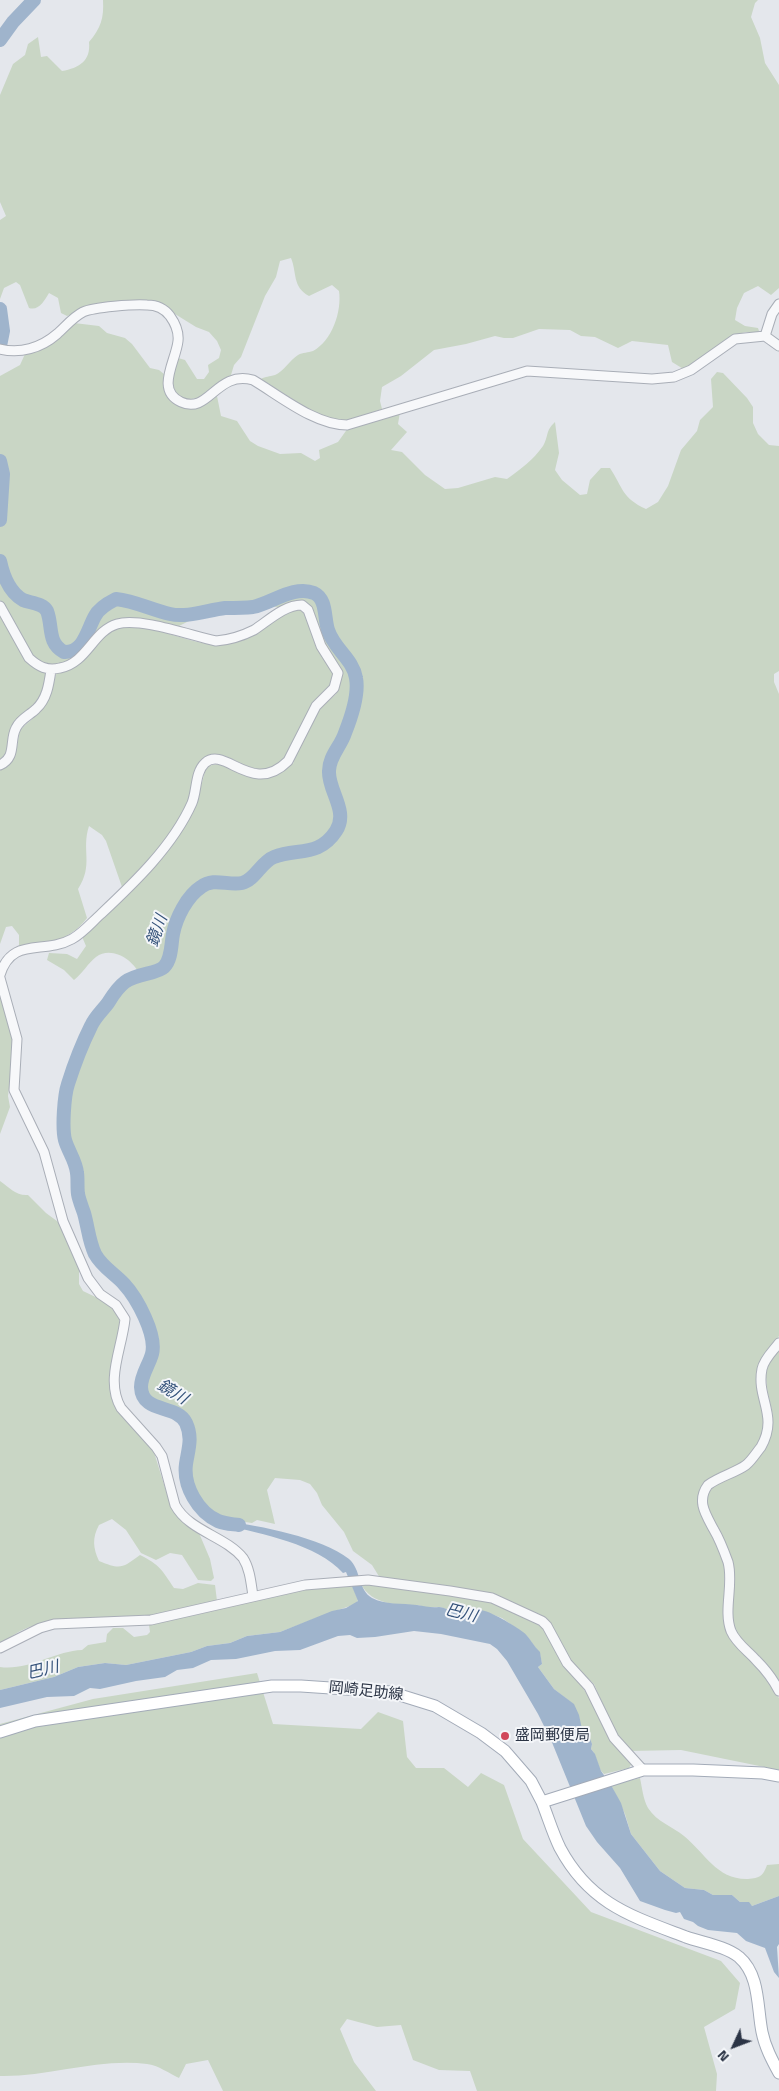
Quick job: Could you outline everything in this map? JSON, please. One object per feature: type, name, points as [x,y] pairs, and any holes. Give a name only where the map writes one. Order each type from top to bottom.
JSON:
[{"type":"main road","name":"岡崎足助線","points":[[0,1732],[35,1721],[272,1686],[390,1692],[435,1706],[506,1750],[547,1800],[560,1847],[573,1868],[582,1881],[607,1903],[640,1919],[700,1942],[726,1949],[740,1958],[749,1969],[754,1982],[762,2033],[770,2056],[779,2073]]},
{"type":"main road","points":[[547,1800],[642,1770],[764,1773],[779,1776]]},
{"type":"street","points":[[765,336],[772,314],[779,304]]},
{"type":"street","points":[[0,350],[19,351],[47,341],[75,318],[89,310],[154,305],[167,312],[178,336],[167,379],[168,388],[176,399],[183,403],[194,404],[208,398],[231,380],[246,378],[253,380],[316,418],[338,425],[347,425],[527,371],[652,379],[674,377],[691,370],[735,339],[765,336],[779,346]]},
{"type":"street","points":[[0,606],[29,658],[36,664],[51,670],[76,662],[104,632],[117,624],[132,622],[210,640],[227,640],[246,634],[290,607],[302,605],[308,610],[321,646],[338,673],[334,688],[316,706],[288,761],[282,767],[262,775],[254,775],[219,759],[206,763],[200,772],[192,803],[174,834],[148,866],[115,901],[72,939],[50,946],[16,951],[6,960],[0,977],[17,1039],[14,1090],[44,1152],[63,1221],[88,1278],[100,1294],[116,1305],[125,1319],[114,1374],[114,1392],[117,1400],[121,1408],[162,1456],[175,1505],[179,1512],[243,1558],[248,1568],[253,1596]]},
{"type":"street","points":[[0,765],[11,755],[16,727],[42,702],[48,689],[51,670]]},
{"type":"street","points":[[779,1343],[766,1359],[761,1376],[771,1421],[768,1434],[745,1466],[708,1485],[704,1490],[702,1502],[704,1512],[715,1532],[728,1565],[729,1621],[731,1631],[735,1640],[766,1670],[779,1691]]},
{"type":"street","points":[[0,1648],[40,1628],[54,1624],[151,1620],[305,1585],[376,1580],[492,1598],[542,1621],[552,1632],[567,1663],[590,1687],[614,1738],[642,1770]]},
{"type":"green space","points":[[103,0],[758,0],[755,3],[751,17],[760,38],[765,63],[779,85],[779,288],[771,295],[758,286],[744,293],[737,308],[735,320],[745,326],[758,328],[759,331],[757,333],[746,332],[734,335],[685,370],[672,362],[668,345],[632,341],[618,348],[595,337],[581,336],[570,330],[539,329],[513,338],[495,336],[434,350],[401,376],[382,387],[380,401],[382,409],[345,422],[319,416],[261,379],[275,375],[298,355],[313,351],[320,346],[330,333],[337,316],[340,299],[339,291],[332,285],[309,296],[297,284],[291,258],[280,261],[276,277],[265,296],[241,357],[234,365],[231,375],[201,396],[188,399],[180,397],[173,383],[173,374],[178,358],[185,360],[197,379],[204,379],[209,372],[208,365],[219,358],[221,350],[217,341],[209,332],[196,327],[154,301],[145,300],[93,306],[67,316],[61,313],[58,298],[49,293],[38,307],[29,308],[20,285],[16,282],[4,288],[0,299],[0,220],[6,216],[0,202],[0,95],[13,64],[25,55],[28,44],[38,37],[41,57],[47,56],[62,71],[79,66],[86,59],[89,42],[101,22]]},
{"type":"green space","points":[[74,323],[99,326],[107,333],[125,338],[132,344],[150,368],[159,370],[164,374],[163,386],[166,395],[172,402],[180,406],[198,406],[208,403],[217,396],[221,416],[237,421],[250,441],[280,454],[301,453],[315,461],[320,458],[319,450],[338,442],[348,428],[400,412],[398,424],[407,432],[391,450],[402,452],[425,475],[445,489],[458,488],[495,477],[507,479],[539,451],[545,442],[548,431],[555,422],[559,453],[555,470],[562,480],[580,495],[587,494],[590,480],[601,468],[610,468],[627,496],[646,509],[658,502],[668,486],[681,450],[697,431],[700,420],[713,407],[711,379],[717,372],[723,373],[753,407],[753,423],[758,434],[769,445],[779,446],[779,671],[774,674],[774,682],[779,694],[779,1336],[764,1356],[768,1418],[758,1443],[741,1464],[698,1498],[699,1506],[724,1562],[726,1623],[779,1698],[779,1770],[681,1750],[629,1751],[617,1737],[594,1684],[571,1663],[556,1633],[548,1622],[509,1601],[380,1578],[372,1565],[353,1551],[344,1532],[322,1505],[317,1493],[310,1484],[300,1480],[275,1478],[267,1490],[275,1524],[257,1520],[252,1523],[218,1518],[204,1508],[195,1496],[188,1480],[188,1467],[194,1444],[192,1430],[183,1411],[157,1404],[147,1395],[145,1389],[146,1376],[157,1352],[153,1330],[140,1302],[127,1283],[118,1271],[104,1262],[96,1251],[80,1195],[79,1174],[66,1134],[70,1087],[93,1026],[115,995],[124,986],[140,976],[128,960],[116,954],[102,954],[96,957],[74,980],[64,970],[47,960],[49,953],[67,954],[77,959],[86,946],[83,935],[124,897],[198,797],[206,768],[215,764],[224,765],[244,774],[266,778],[278,774],[291,763],[293,764],[320,708],[336,694],[341,680],[341,668],[324,643],[312,607],[303,601],[282,608],[255,603],[204,609],[179,626],[132,618],[120,620],[69,662],[55,665],[42,663],[31,655],[0,600],[0,376],[20,365],[25,354],[52,342]]},
{"type":"green space","points":[[300,610],[306,614],[334,673],[331,687],[286,757],[273,766],[262,769],[251,768],[222,755],[212,755],[202,760],[196,768],[189,799],[177,823],[160,846],[122,887],[106,841],[102,835],[89,826],[86,843],[85,872],[78,889],[87,918],[65,937],[19,947],[19,935],[12,926],[6,927],[0,944],[0,769],[6,767],[14,758],[20,730],[40,711],[48,700],[56,673],[76,665],[105,636],[123,627],[147,628],[199,642],[224,644],[245,637],[282,616]]},
{"type":"green space","points":[[0,613],[37,669],[46,673],[43,689],[38,700],[13,724],[6,753],[0,761]]},
{"type":"green space","points":[[0,993],[13,1034],[14,1050],[8,1096],[10,1107],[0,1134]]},
{"type":"green space","points":[[0,1181],[17,1193],[28,1195],[46,1213],[61,1224],[79,1265],[79,1284],[83,1291],[106,1302],[119,1316],[120,1326],[110,1373],[112,1398],[117,1408],[153,1449],[171,1507],[181,1519],[199,1533],[210,1559],[214,1578],[211,1581],[198,1580],[182,1555],[170,1553],[156,1560],[141,1553],[126,1530],[112,1519],[99,1525],[95,1534],[95,1552],[99,1561],[112,1566],[121,1566],[140,1555],[160,1568],[174,1588],[183,1589],[198,1583],[215,1585],[217,1601],[150,1618],[52,1621],[33,1626],[16,1634],[0,1646]]},
{"type":"green space","points":[[779,1347],[779,1684],[746,1647],[734,1628],[732,1620],[733,1582],[709,1519],[707,1498],[710,1489],[766,1446],[770,1438],[773,1416],[764,1370],[766,1364]]},
{"type":"green space","points":[[361,1584],[377,1584],[450,1594],[491,1602],[539,1625],[545,1630],[632,1763],[629,1768],[604,1774],[601,1771],[591,1749],[592,1744],[582,1729],[573,1704],[554,1689],[538,1667],[542,1664],[540,1654],[527,1636],[502,1618],[480,1610],[459,1613],[440,1607],[394,1604],[378,1600],[366,1591]]},
{"type":"green space","points":[[352,1585],[358,1600],[356,1604],[280,1632],[247,1636],[230,1643],[207,1646],[191,1652],[126,1665],[105,1663],[78,1667],[54,1677],[0,1690],[0,1667],[31,1664],[72,1651],[82,1650],[88,1645],[106,1642],[107,1634],[113,1628],[123,1628],[134,1637],[147,1635],[150,1632],[149,1625],[153,1623],[306,1588]]},
{"type":"green space","points":[[257,1673],[273,1724],[361,1729],[378,1712],[403,1721],[407,1757],[416,1768],[444,1768],[468,1787],[481,1773],[504,1785],[523,1839],[591,1912],[721,1961],[740,1983],[735,2009],[704,2027],[717,2074],[716,2091],[477,2091],[470,2071],[439,2070],[413,2060],[401,2025],[377,2027],[347,2019],[340,2029],[354,2062],[376,2091],[223,2091],[208,2060],[186,2064],[179,2078],[151,2065],[129,2063],[110,2063],[37,2074],[0,2076],[0,1724],[93,1699]]},
{"type":"green space","points":[[640,1778],[645,1801],[652,1813],[684,1836],[712,1864],[728,1875],[737,1878],[755,1878],[761,1876],[767,1865],[779,1864],[779,1896],[752,1906],[745,1902],[740,1902],[732,1895],[713,1895],[704,1890],[685,1888],[660,1871],[631,1834],[625,1814],[611,1785]]},
{"type":"water","name":"巴川","points":[[225,1521],[290,1534],[323,1544],[337,1551],[353,1563],[364,1590],[377,1600],[388,1603],[441,1607],[455,1612],[480,1610],[502,1619],[528,1636],[540,1652],[542,1664],[538,1667],[554,1689],[574,1704],[582,1729],[589,1736],[592,1744],[591,1749],[595,1754],[601,1771],[621,1803],[631,1834],[660,1871],[685,1888],[704,1890],[713,1895],[732,1895],[740,1902],[749,1902],[752,1906],[779,1896],[779,1944],[777,1947],[779,1978],[774,1972],[765,1948],[746,1941],[737,1933],[708,1930],[684,1919],[680,1912],[676,1913],[665,1910],[640,1901],[620,1868],[597,1842],[586,1826],[551,1740],[538,1714],[507,1661],[490,1644],[441,1634],[414,1631],[375,1637],[338,1636],[300,1650],[275,1651],[236,1659],[211,1660],[193,1668],[177,1670],[165,1677],[100,1689],[90,1688],[74,1696],[47,1697],[0,1708],[0,1690],[54,1677],[78,1667],[105,1663],[126,1665],[191,1652],[207,1646],[230,1643],[247,1636],[280,1632],[332,1611],[346,1608],[358,1601],[346,1572],[343,1573],[319,1555],[304,1547],[225,1525],[222,1523]]},
{"type":"waterway","name":"鏡川","points":[[0,40],[13,22],[34,0]]},
{"type":"waterway","name":"鏡川","points":[[0,309],[3,331],[0,346]]},
{"type":"waterway","name":"鏡川","points":[[0,461],[3,474],[0,520]]},
{"type":"waterway","name":"鏡川","points":[[0,561],[10,588],[18,597],[45,608],[55,644],[64,652],[76,649],[80,645],[97,613],[116,599],[170,614],[183,615],[225,608],[253,607],[299,591],[314,593],[323,604],[331,637],[351,665],[356,678],[357,684],[352,713],[343,738],[333,756],[329,771],[340,816],[336,831],[323,845],[269,859],[247,881],[237,884],[216,882],[206,884],[196,891],[183,908],[177,921],[167,964],[157,971],[125,982],[117,989],[94,1020],[84,1040],[65,1096],[64,1135],[74,1160],[78,1196],[93,1249],[101,1263],[124,1284],[135,1298],[145,1317],[152,1337],[152,1354],[141,1383],[143,1396],[153,1405],[182,1417],[186,1423],[190,1439],[186,1464],[187,1481],[198,1505],[218,1521],[239,1525]]},
{"type":"place","name":"盛岡郵便局","points":[[505,1736]]}]
